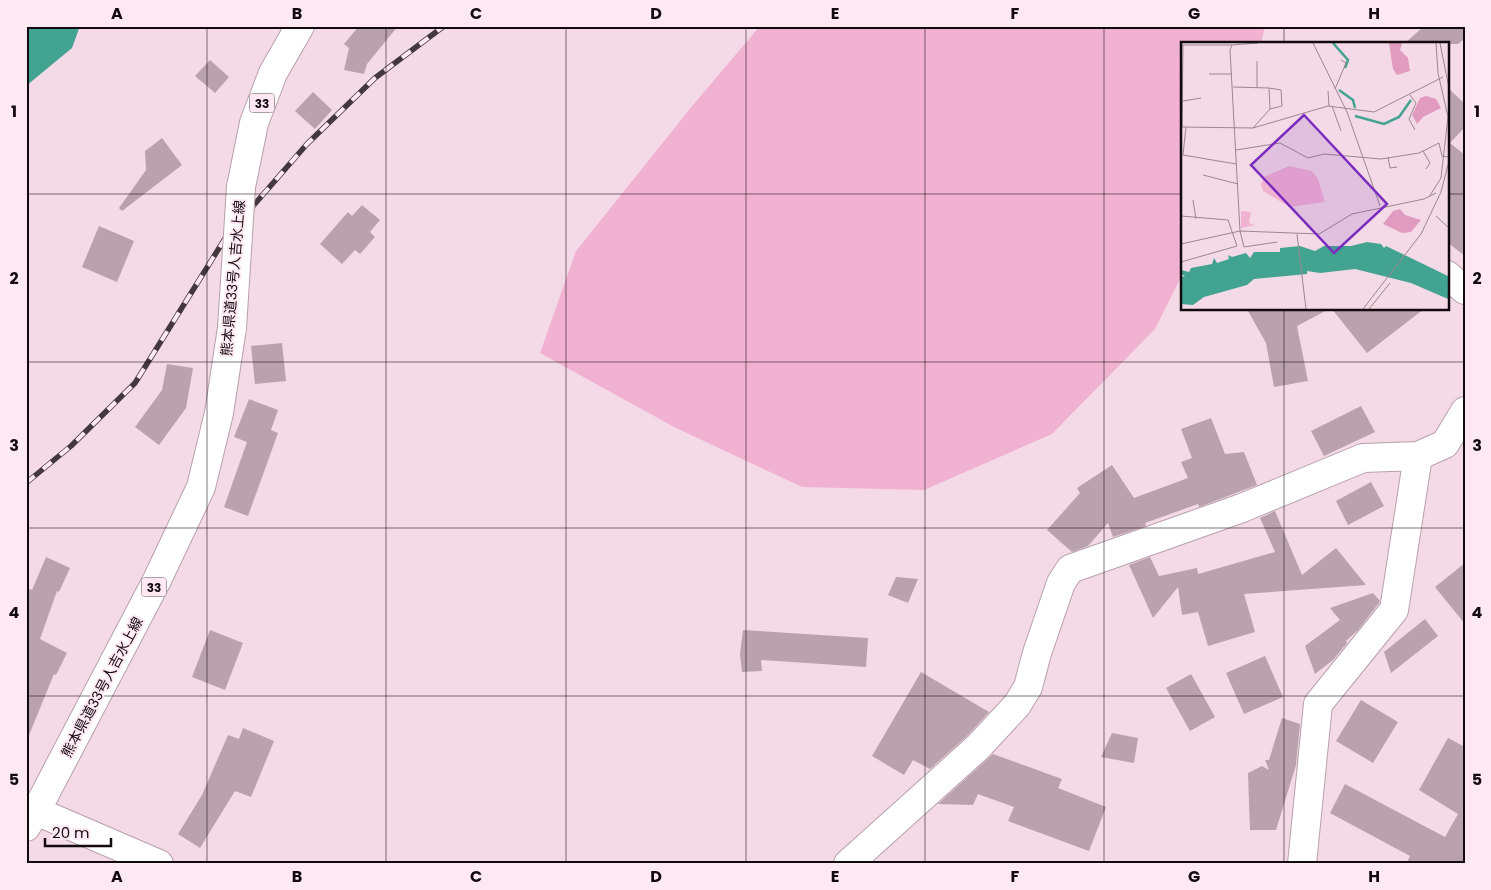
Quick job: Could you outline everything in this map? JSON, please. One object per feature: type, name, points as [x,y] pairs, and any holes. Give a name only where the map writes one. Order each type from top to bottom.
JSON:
[{"type":"street","name":"熊本県道33号人吉水上線","points":[[31,819],[157,580],[201,487],[219,413],[232,328],[241,187],[254,124],[274,73],[300,26]]},
{"type":"street","points":[[1448,276],[1465,290]]},
{"type":"street","points":[[848,864],[978,747],[1017,705],[1028,687],[1037,653],[1061,583],[1070,569],[1242,508],[1364,458],[1418,456],[1445,444],[1465,411]]},
{"type":"street","points":[[1302,864],[1318,704],[1394,610],[1418,456]]},
{"type":"street","points":[[31,819],[159,864]]},
{"type":"shaded area","points":[[26,26],[80,26],[72,48],[26,86]]},
{"type":"shaded area","points":[[760,26],[1265,26],[1261,42],[1181,42],[1181,277],[1155,329],[1052,434],[924,490],[802,487],[674,427],[540,353],[576,251],[693,105]]},
{"type":"building","points":[[359,26],[398,26],[367,64],[364,74],[344,70],[349,48],[344,44]]},
{"type":"building","points":[[1424,26],[1465,26],[1465,38],[1458,44],[1448,44],[1448,42],[1406,42]]},
{"type":"building","points":[[210,60],[229,77],[215,93],[195,76]]},
{"type":"building","points":[[1448,88],[1465,104],[1465,127],[1450,143],[1465,155],[1465,256],[1448,243]]},
{"type":"building","points":[[313,92],[332,110],[315,129],[295,111]]},
{"type":"building","points":[[162,138],[182,165],[122,211],[119,208],[146,170],[145,151]]},
{"type":"building","points":[[362,205],[380,220],[370,232],[375,237],[360,254],[355,250],[342,264],[320,244],[348,212],[352,216]]},
{"type":"building","points":[[99,226],[134,241],[117,282],[82,267]]},
{"type":"building","points":[[1248,310],[1327,310],[1297,326],[1308,381],[1274,387],[1266,343]]},
{"type":"building","points":[[1333,310],[1423,310],[1367,353]]},
{"type":"building","points":[[282,343],[286,381],[255,384],[251,346]]},
{"type":"building","points":[[167,364],[193,368],[186,408],[159,445],[135,427],[162,390]]},
{"type":"building","points":[[249,399],[278,410],[271,430],[278,433],[248,516],[224,507],[247,442],[234,437]]},
{"type":"building","points":[[1361,406],[1375,432],[1324,456],[1311,431]]},
{"type":"building","points":[[1211,418],[1225,454],[1244,452],[1257,485],[1199,507],[1198,504],[1145,523],[1146,526],[1113,537],[1108,523],[1088,546],[1072,552],[1047,530],[1080,493],[1077,488],[1112,465],[1134,498],[1188,478],[1181,462],[1192,458],[1181,429]]},
{"type":"building","points":[[1371,482],[1384,506],[1348,525],[1336,501]]},
{"type":"building","points":[[1275,511],[1302,575],[1336,548],[1366,585],[1244,594],[1255,632],[1208,646],[1198,612],[1182,615],[1178,587],[1153,618],[1129,565],[1150,557],[1159,576],[1197,568],[1198,574],[1275,552],[1260,518]]},
{"type":"building","points":[[46,557],[70,568],[59,592],[57,591],[40,639],[67,653],[56,675],[54,674],[27,740],[26,588],[32,590]]},
{"type":"building","points":[[1465,563],[1465,624],[1435,587]]},
{"type":"building","points":[[896,577],[918,579],[908,603],[888,595]]},
{"type":"building","points":[[1373,593],[1380,601],[1379,603],[1358,630],[1346,641],[1347,643],[1333,660],[1315,674],[1305,646],[1340,620],[1330,608]]},
{"type":"building","points":[[1425,619],[1438,636],[1391,673],[1384,652]]},
{"type":"building","points":[[210,630],[243,643],[225,690],[192,677]]},
{"type":"building","points":[[743,630],[868,638],[866,667],[761,660],[762,671],[742,672],[740,654]]},
{"type":"building","points":[[1265,656],[1283,697],[1244,714],[1226,673]]},
{"type":"building","points":[[921,672],[989,712],[967,736],[930,769],[913,760],[904,775],[872,756]]},
{"type":"building","points":[[1191,674],[1215,717],[1190,731],[1166,688]]},
{"type":"building","points":[[1361,700],[1398,722],[1373,763],[1336,741]]},
{"type":"building","points":[[1282,718],[1300,724],[1296,765],[1276,830],[1250,830],[1248,773],[1262,766],[1269,770],[1265,760],[1269,760]]},
{"type":"building","points":[[243,728],[274,741],[251,797],[235,791],[200,848],[178,834],[202,795],[228,735],[239,739]]},
{"type":"building","points":[[1112,733],[1138,738],[1134,763],[1101,757]]},
{"type":"building","points":[[1448,738],[1465,747],[1465,864],[1406,864],[1410,856],[1330,813],[1345,784],[1445,837],[1458,814],[1419,790]]},
{"type":"building","points":[[993,754],[1062,779],[1058,788],[1106,807],[1089,851],[1008,821],[1014,807],[978,794],[973,805],[938,804]]},
{"type":"railway","points":[[26,483],[71,446],[135,383],[226,237],[307,144],[375,78],[444,26]]}]
